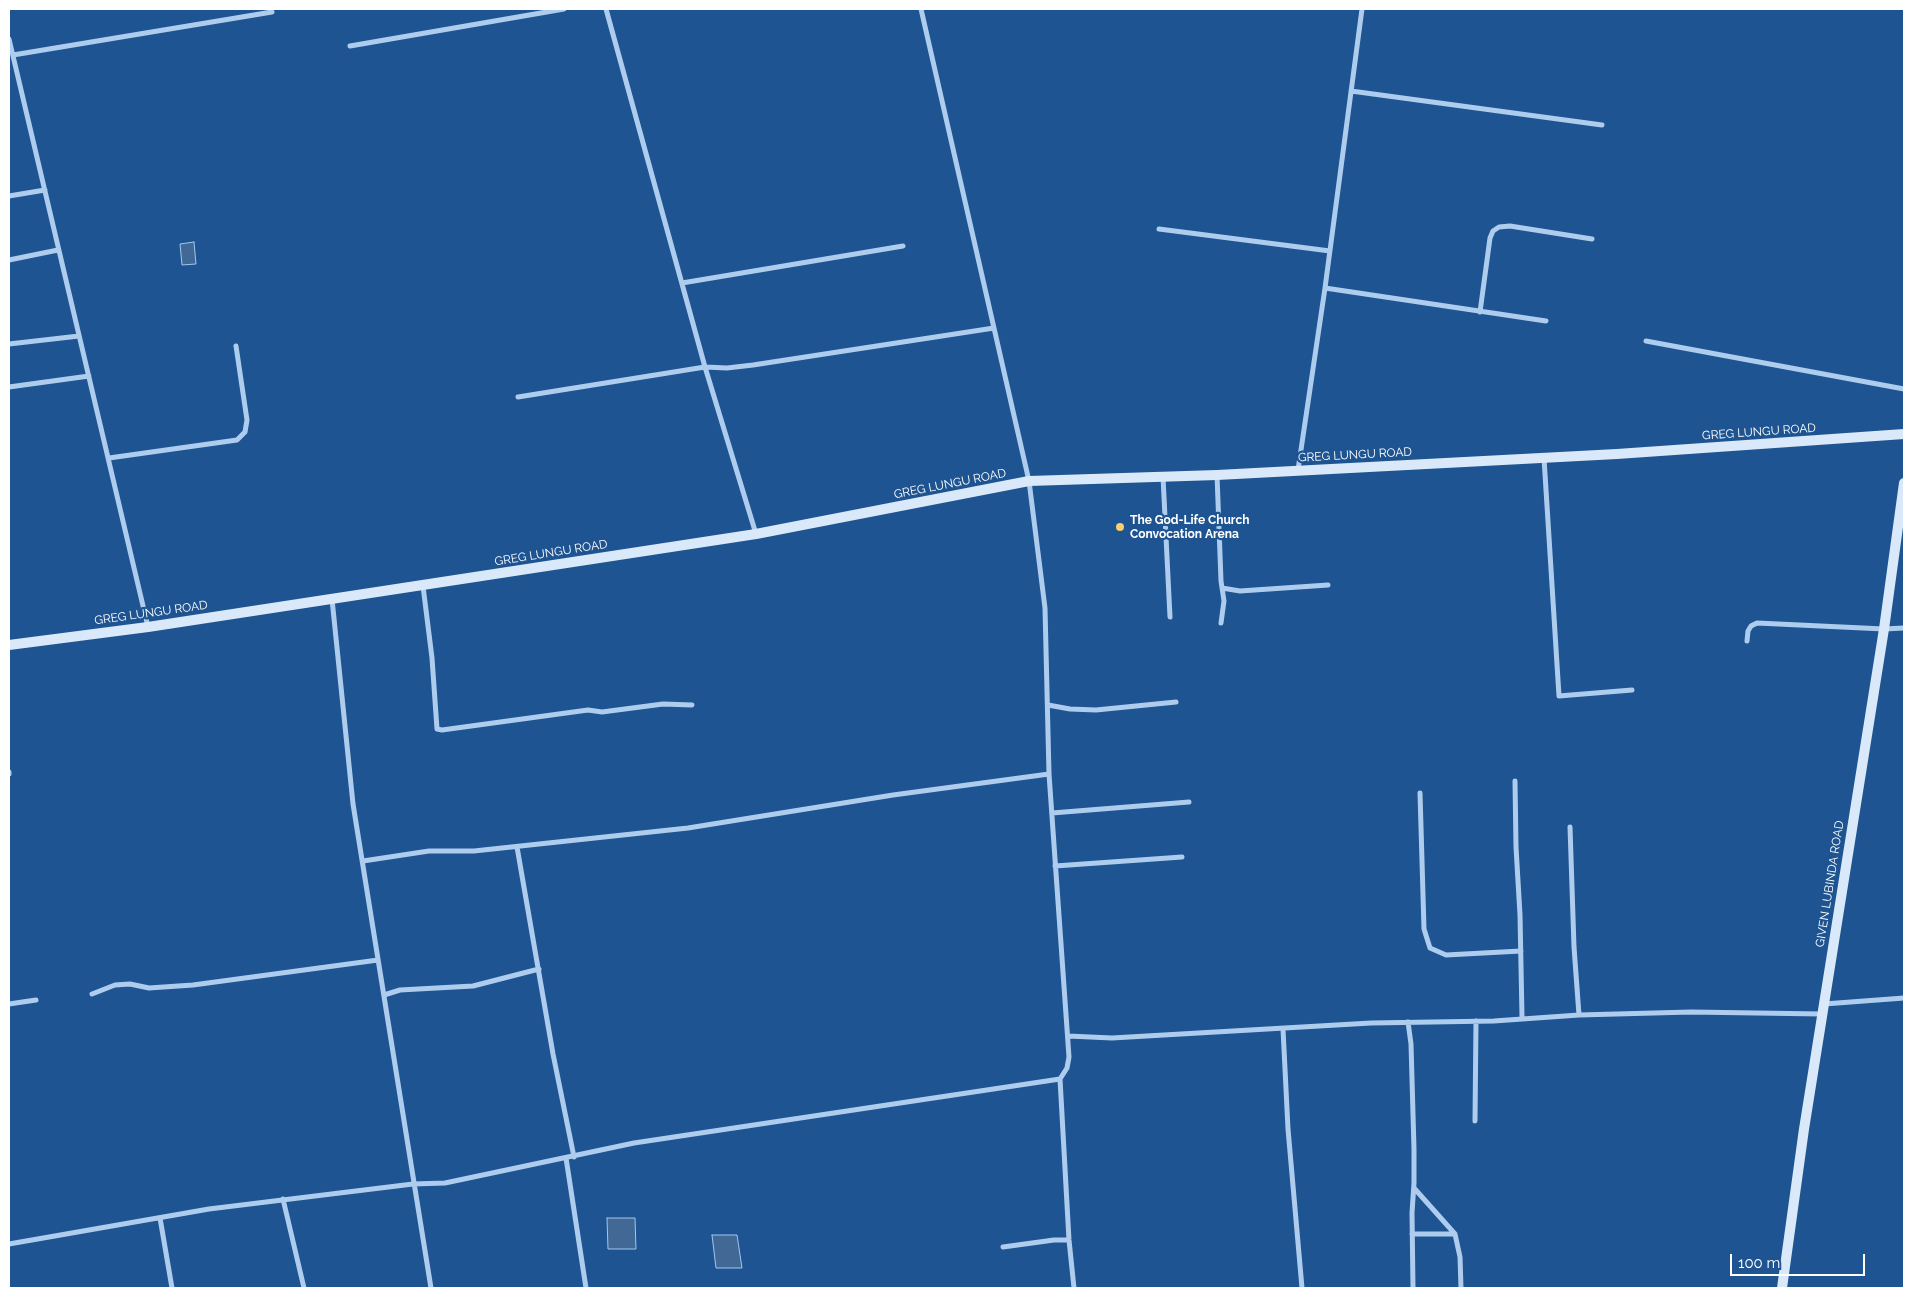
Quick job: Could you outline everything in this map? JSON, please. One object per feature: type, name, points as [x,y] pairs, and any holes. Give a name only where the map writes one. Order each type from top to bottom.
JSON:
[{"type":"street","points":[[350,46],[564,9]]},
{"type":"street","points":[[606,9],[705,367],[756,534]]},
{"type":"street","points":[[921,9],[1029,481],[1045,608],[1049,774],[1069,1057],[1067,1068],[1060,1079],[1069,1240],[1074,1288]]},
{"type":"street","points":[[1298,470],[1326,288],[1362,9]]},
{"type":"street","points":[[13,55],[272,12]]},
{"type":"street","points":[[9,42],[148,627]]},
{"type":"street","points":[[1351,91],[1602,125]]},
{"type":"street","points":[[9,196],[45,190]]},
{"type":"street","points":[[1480,312],[1490,238],[1499,227],[1510,226],[1592,239]]},
{"type":"street","points":[[1159,229],[1330,251]]},
{"type":"street","points":[[682,283],[904,246]]},
{"type":"street","points":[[9,260],[58,250]]},
{"type":"street","points":[[1326,288],[1546,321]]},
{"type":"street","points":[[518,397],[705,367],[727,368],[753,365],[994,328]]},
{"type":"street","points":[[9,344],[79,336]]},
{"type":"street","points":[[1646,341],[1904,390]]},
{"type":"street","points":[[109,458],[237,440],[245,432],[247,420],[236,346]]},
{"type":"street","points":[[9,386],[89,376]]},
{"type":"street","name":"GREG LUNGU ROAD","points":[[9,645],[148,627],[756,534],[1029,481],[1217,475],[1544,458],[1904,434]]},
{"type":"street","points":[[1544,458],[1558,696],[1632,690]]},
{"type":"street","points":[[1217,475],[1224,608],[1220,623]]},
{"type":"street","points":[[1163,477],[1170,617]]},
{"type":"street","name":"GIVEN LUBINDA ROAD","points":[[1782,1288],[1823,1009],[1884,629],[1904,483]]},
{"type":"street","points":[[1222,588],[1240,591],[1328,585]]},
{"type":"street","points":[[423,586],[432,658],[437,729],[442,730],[588,710],[602,712],[663,704],[692,705]]},
{"type":"street","points":[[332,599],[354,804],[431,1288]]},
{"type":"street","points":[[1747,640],[1748,631],[1751,626],[1757,623],[1884,629],[1904,628]]},
{"type":"street","points":[[1048,705],[1070,709],[1096,710],[1176,702]]},
{"type":"street","points":[[364,862],[429,852],[456,852],[517,847],[688,828],[894,795],[1049,774]]},
{"type":"street","points":[[1515,781],[1522,1017]]},
{"type":"street","points":[[1420,793],[1424,929],[1430,948],[1446,955],[1521,951]]},
{"type":"street","points":[[1052,813],[1189,802]]},
{"type":"street","points":[[1570,827],[1574,947],[1579,1015]]},
{"type":"street","points":[[517,847],[574,1156]]},
{"type":"street","points":[[1054,866],[1182,857]]},
{"type":"street","points":[[92,994],[115,985],[130,984],[149,988],[192,985],[378,960]]},
{"type":"street","points":[[384,995],[400,990],[473,986],[538,969]]},
{"type":"street","points":[[1068,1036],[1112,1038],[1408,1022],[1476,1021],[1522,1017],[1823,1009],[1904,998]]},
{"type":"street","points":[[9,1004],[36,1000]]},
{"type":"street","points":[[1475,1121],[1476,1021]]},
{"type":"street","points":[[1408,1022],[1411,1044],[1414,1188],[1412,1234],[1413,1288]]},
{"type":"street","points":[[1283,1029],[1289,1138],[1302,1288]]},
{"type":"street","points":[[9,1244],[209,1208],[413,1184],[445,1183],[634,1143],[1060,1079]]},
{"type":"street","points":[[566,1158],[586,1288]]},
{"type":"street","points":[[1414,1188],[1455,1234],[1460,1257],[1461,1288]]},
{"type":"street","points":[[283,1199],[304,1288]]},
{"type":"street","points":[[160,1218],[172,1288]]},
{"type":"street","points":[[1412,1234],[1455,1234]]},
{"type":"street","points":[[1003,1247],[1054,1240],[1069,1240]]},
{"type":"water","points":[[194,242],[196,264],[182,265],[180,244]]},
{"type":"water","points":[[607,1218],[635,1218],[636,1249],[608,1249]]},
{"type":"water","points":[[712,1235],[737,1235],[742,1268],[716,1268]]},
{"type":"place","name":"The God-Life Church Convocation Arena","points":[[1120,527]]}]
